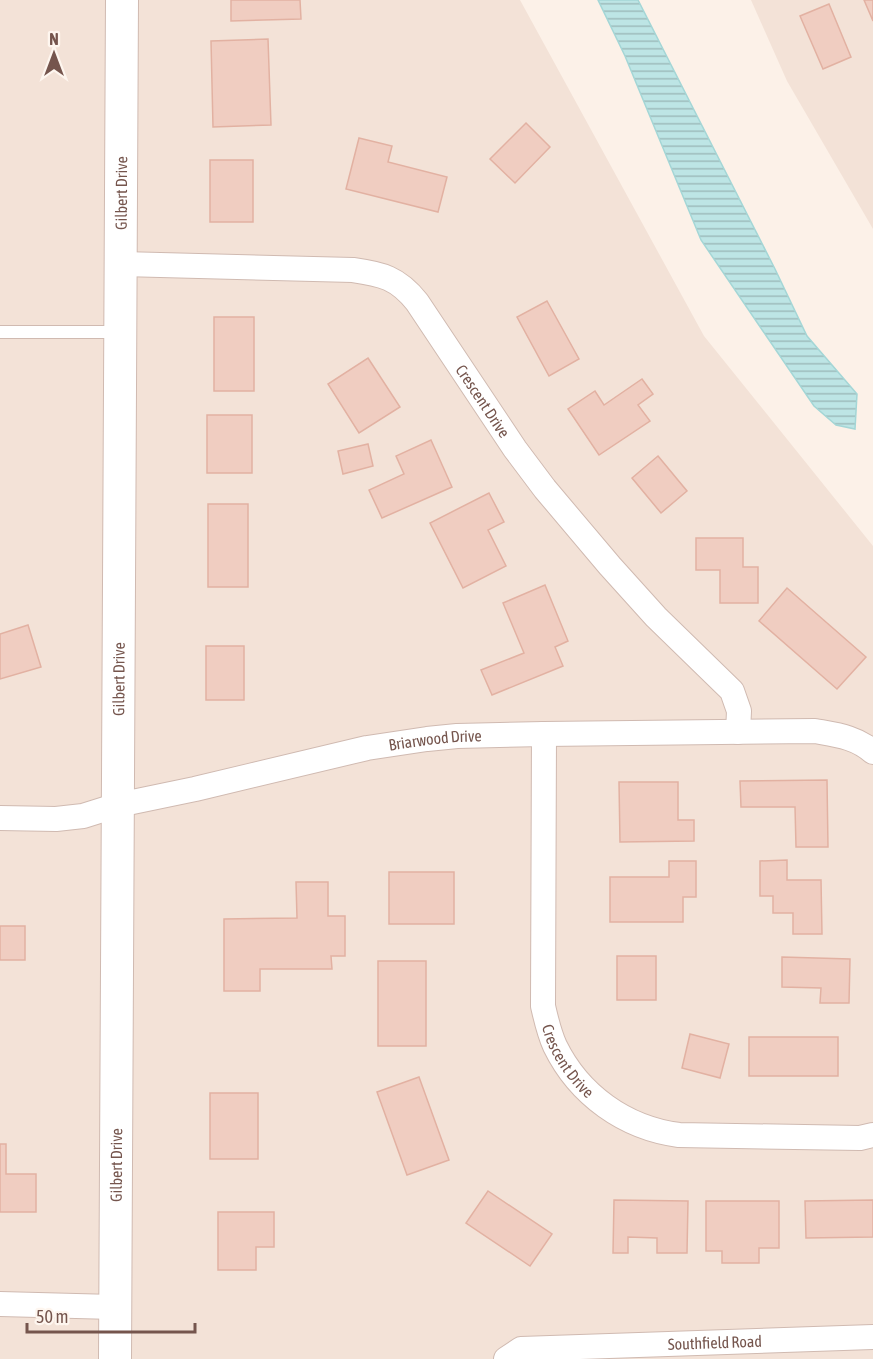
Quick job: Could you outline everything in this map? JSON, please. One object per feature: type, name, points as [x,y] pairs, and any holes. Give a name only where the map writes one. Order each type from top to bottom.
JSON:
[{"type":"street","name":"Gilbert Drive","points":[[115,1359],[122,0]]},
{"type":"street","name":"Crescent Drive","points":[[122,264],[353,270],[388,277],[409,292],[545,489],[656,617],[732,691],[738,711],[738,732]]},
{"type":"street","name":"Briarwood Drive","points":[[0,818],[56,819],[83,816],[118,805],[367,748],[458,736],[815,731],[846,736],[865,744],[873,752]]},
{"type":"street","name":"Crescent Drive","points":[[544,734],[543,1006],[555,1046],[573,1076],[598,1101],[628,1120],[661,1133],[860,1138],[873,1136]]},
{"type":"street","points":[[0,1304],[114,1307]]},
{"type":"street","name":"Southfield Road","points":[[514,1354],[873,1337]]},
{"type":"lane","points":[[0,332],[121,332]]},
{"type":"shaded area","points":[[0,0],[520,0],[704,336],[873,546],[873,1359],[0,1359]]},
{"type":"shaded area","points":[[751,0],[873,0],[873,229],[787,81]]},
{"type":"water","points":[[598,0],[638,0],[807,336],[857,394],[855,429],[836,425],[814,406],[701,240],[625,56]]},
{"type":"building","points":[[231,0],[300,0],[301,19],[231,21]]},
{"type":"building","points":[[864,0],[873,0],[873,21]]},
{"type":"building","points":[[829,4],[851,57],[823,69],[800,16]]},
{"type":"building","points":[[268,39],[271,125],[213,127],[211,41]]},
{"type":"building","points":[[526,123],[550,147],[515,183],[490,159]]},
{"type":"building","points":[[359,138],[392,146],[388,162],[447,177],[438,212],[346,189]]},
{"type":"building","points":[[210,160],[253,160],[253,222],[210,222]]},
{"type":"building","points":[[547,301],[579,359],[549,376],[517,317]]},
{"type":"building","points":[[214,317],[254,317],[254,391],[214,391]]},
{"type":"building","points":[[368,358],[400,407],[359,433],[328,384]]},
{"type":"building","points":[[642,379],[653,394],[638,405],[650,421],[599,455],[568,409],[595,391],[604,405]]},
{"type":"building","points":[[207,415],[252,415],[252,473],[207,473]]},
{"type":"building","points":[[431,440],[452,487],[382,518],[369,490],[404,474],[396,456]]},
{"type":"building","points":[[368,444],[373,466],[343,474],[338,451]]},
{"type":"building","points":[[658,456],[687,491],[661,513],[632,478]]},
{"type":"building","points":[[489,493],[504,522],[488,530],[506,566],[463,588],[430,523]]},
{"type":"building","points":[[208,504],[248,504],[248,587],[208,587]]},
{"type":"building","points":[[696,538],[743,538],[743,567],[758,567],[758,603],[720,603],[720,570],[696,570]]},
{"type":"building","points":[[545,585],[568,641],[555,647],[563,666],[492,695],[481,670],[524,653],[503,603]]},
{"type":"building","points":[[787,588],[866,657],[837,689],[759,621]]},
{"type":"building","points":[[28,625],[41,667],[0,679],[0,634]]},
{"type":"building","points":[[206,646],[244,646],[244,700],[206,700]]},
{"type":"building","points":[[827,780],[828,847],[796,847],[795,807],[741,807],[740,781]]},
{"type":"building","points":[[619,782],[678,782],[678,820],[694,820],[694,841],[620,842]]},
{"type":"building","points":[[787,860],[787,880],[821,880],[822,934],[793,934],[793,913],[773,913],[773,896],[760,896],[760,861]]},
{"type":"building","points":[[669,861],[696,861],[696,897],[683,897],[683,922],[610,922],[610,877],[669,877]]},
{"type":"building","points":[[389,872],[454,872],[454,924],[389,924]]},
{"type":"building","points":[[296,882],[328,882],[328,916],[345,916],[345,956],[331,956],[332,969],[260,969],[260,991],[224,991],[224,919],[297,918]]},
{"type":"building","points":[[0,926],[25,926],[25,960],[0,960]]},
{"type":"building","points":[[617,956],[656,956],[656,1000],[617,1000]]},
{"type":"building","points":[[782,957],[850,959],[849,1003],[820,1003],[821,988],[782,987]]},
{"type":"building","points":[[378,961],[426,961],[426,1046],[378,1046]]},
{"type":"building","points":[[690,1034],[729,1044],[720,1078],[682,1068]]},
{"type":"building","points":[[749,1037],[838,1037],[838,1076],[749,1076]]},
{"type":"building","points":[[419,1077],[449,1160],[407,1175],[377,1092]]},
{"type":"building","points":[[210,1093],[258,1093],[258,1159],[210,1159]]},
{"type":"building","points":[[0,1144],[6,1144],[6,1174],[36,1174],[36,1212],[0,1212]]},
{"type":"building","points":[[488,1191],[552,1234],[530,1266],[466,1223]]},
{"type":"building","points":[[614,1200],[688,1201],[687,1253],[657,1253],[657,1238],[628,1237],[628,1253],[613,1253]]},
{"type":"building","points":[[873,1200],[873,1237],[806,1238],[805,1201]]},
{"type":"building","points":[[706,1201],[779,1201],[779,1248],[759,1248],[759,1263],[722,1263],[722,1251],[706,1251]]},
{"type":"building","points":[[218,1212],[274,1212],[274,1247],[256,1247],[256,1270],[218,1270]]}]
